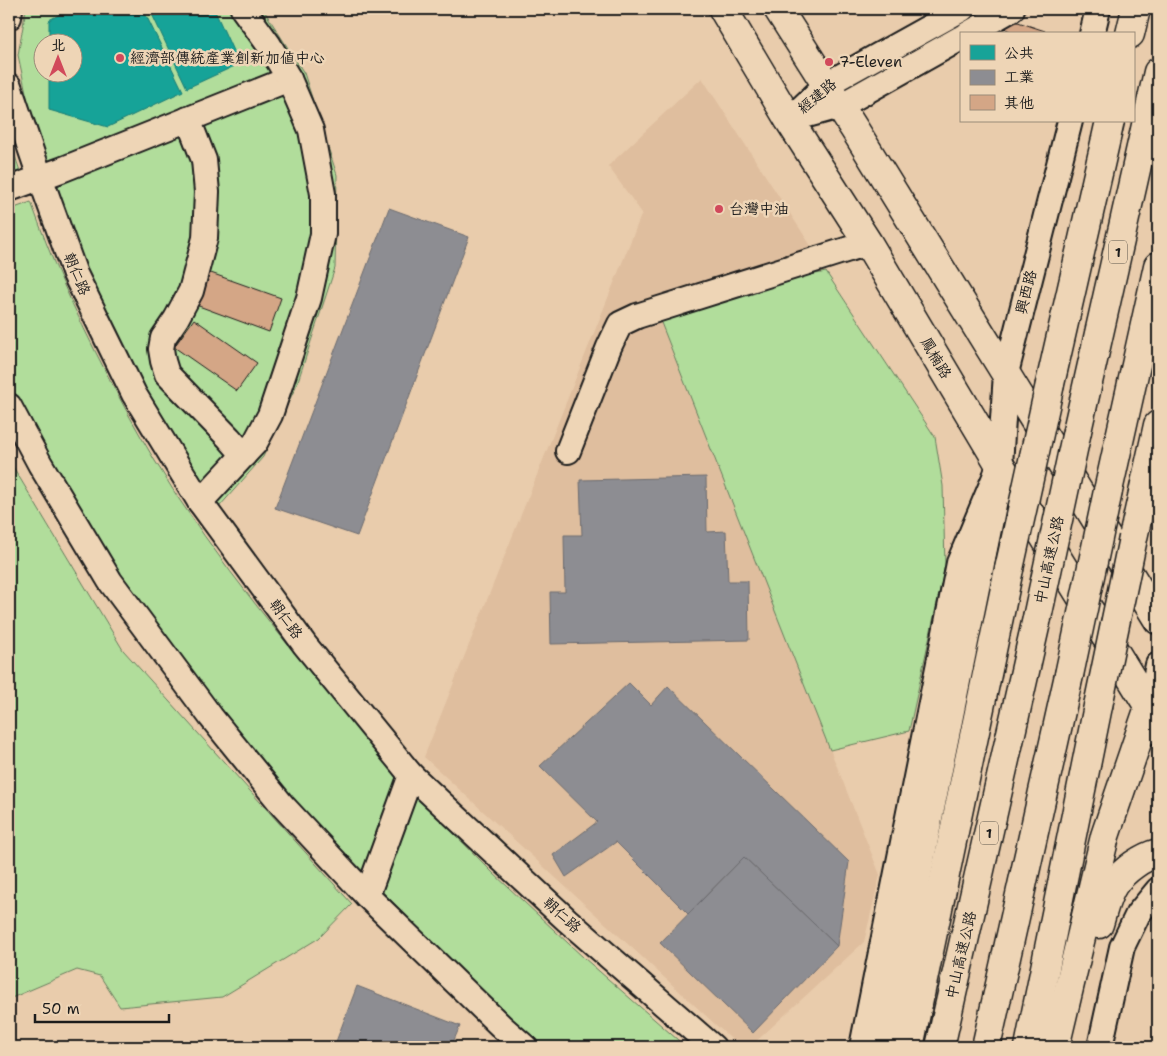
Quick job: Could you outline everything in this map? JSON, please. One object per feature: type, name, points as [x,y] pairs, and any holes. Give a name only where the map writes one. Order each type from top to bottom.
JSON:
[{"type":"main road","name":"鳳楠路","points":[[723,9],[789,120],[868,243],[1000,465],[1155,718]]},
{"type":"main road","points":[[778,9],[1158,620]]},
{"type":"main road","points":[[1130,32],[1136,9]]},
{"type":"main road","name":"中山高速公路","points":[[940,1047],[1158,72]]},
{"type":"main road","points":[[908,1047],[1009,569],[1110,122]]},
{"type":"main road","points":[[986,1047],[1158,266]]},
{"type":"main road","points":[[1029,1047],[1098,706],[1158,425]]},
{"type":"main road","points":[[884,1047],[1000,465]]},
{"type":"main road","points":[[1055,1047],[1104,836],[1155,718]]},
{"type":"main road","points":[[1060,1047],[1106,902],[1114,884],[1124,872],[1152,854],[1158,853]]},
{"type":"street","points":[[9,17],[10,9]]},
{"type":"street","points":[[200,502],[255,443],[270,415],[309,298],[322,234],[322,194],[311,130],[289,80],[270,45],[244,9]]},
{"type":"street","name":"經建路","points":[[789,120],[833,95],[962,9]]},
{"type":"street","points":[[972,32],[1012,9]]},
{"type":"street","points":[[1092,32],[1098,9]]},
{"type":"street","name":"經建路","points":[[833,95],[960,38]]},
{"type":"street","points":[[9,189],[289,80]]},
{"type":"street","name":"朝仁路","points":[[9,86],[44,176],[75,274],[134,394],[200,502],[305,645],[411,775],[567,920],[713,1047]]},
{"type":"street","points":[[188,119],[204,160],[207,192],[204,238],[191,291],[163,338],[161,350],[167,374],[244,455]]},
{"type":"street","name":"興西路","points":[[862,1047],[959,563],[1000,465],[1006,373],[1070,122]]},
{"type":"street","points":[[568,451],[609,346],[620,324],[637,316],[868,243]]},
{"type":"street","points":[[9,406],[40,464],[110,581],[211,717],[283,806],[367,896],[524,1047]]},
{"type":"street","points":[[1155,718],[1158,665]]},
{"type":"street","points":[[367,896],[411,775]]},
{"type":"street","points":[[1100,1047],[1122,947],[1138,914],[1158,890]]},
{"type":"shaded area","points":[[702,78],[815,252],[654,306],[880,875],[864,942],[750,1047],[740,1047],[424,757],[642,213],[608,166]]},
{"type":"green space","name":"經濟部傳統產業創新加值中心","points":[[26,9],[263,9],[304,73],[337,175],[335,268],[297,384],[263,457],[219,507],[146,394],[86,271],[34,130],[18,55]]},
{"type":"green space","points":[[9,138],[21,174],[9,179]]},
{"type":"green space","points":[[31,202],[73,306],[95,351],[142,439],[176,494],[204,536],[258,607],[400,777],[365,873],[286,792],[221,712],[110,565],[20,408],[9,383],[9,210]]},
{"type":"green space","points":[[826,272],[935,437],[943,486],[945,566],[909,731],[830,750],[654,305]]},
{"type":"green space","points":[[9,460],[123,650],[352,904],[319,938],[222,997],[120,1007],[100,976],[77,970],[9,999]]},
{"type":"green space","points":[[417,796],[493,873],[584,958],[686,1047],[542,1047],[381,890]]},
{"type":"building: 公共","name":"經濟部傳統產業創新加值中心","points":[[70,9],[143,9],[183,91],[108,127],[49,110],[49,82],[82,82],[82,32],[49,32],[49,20]]},
{"type":"building: 公共","name":"經濟部傳統產業創新加值中心","points":[[158,9],[214,9],[239,64],[187,88],[151,12]]},
{"type":"building: 工業","points":[[389,208],[469,237],[357,536],[275,508]]},
{"type":"building: 工業","points":[[706,477],[707,532],[726,531],[728,581],[748,581],[749,640],[551,644],[550,592],[565,592],[564,535],[582,535],[580,480]]},
{"type":"building: 工業","points":[[629,683],[651,705],[668,686],[849,862],[837,946],[744,857],[688,914],[616,842],[566,877],[553,855],[597,822],[540,766]]},
{"type":"building: 工業","points":[[744,857],[837,946],[753,1033],[660,943]]},
{"type":"building: 工業","points":[[357,986],[460,1026],[451,1047],[334,1047]]},
{"type":"building: 其他","points":[[1018,22],[1045,31],[1011,32],[999,25]]},
{"type":"building: 其他","points":[[208,272],[281,298],[269,332],[196,305]]},
{"type":"building: 其他","points":[[194,319],[257,363],[237,391],[174,347]]},
{"type":"place","name":"經濟部傳統產業創新加值中心","points":[[120,58]]},
{"type":"place","name":"7-Eleven","points":[[829,62]]},
{"type":"place","name":"台灣中油","points":[[719,209]]}]
